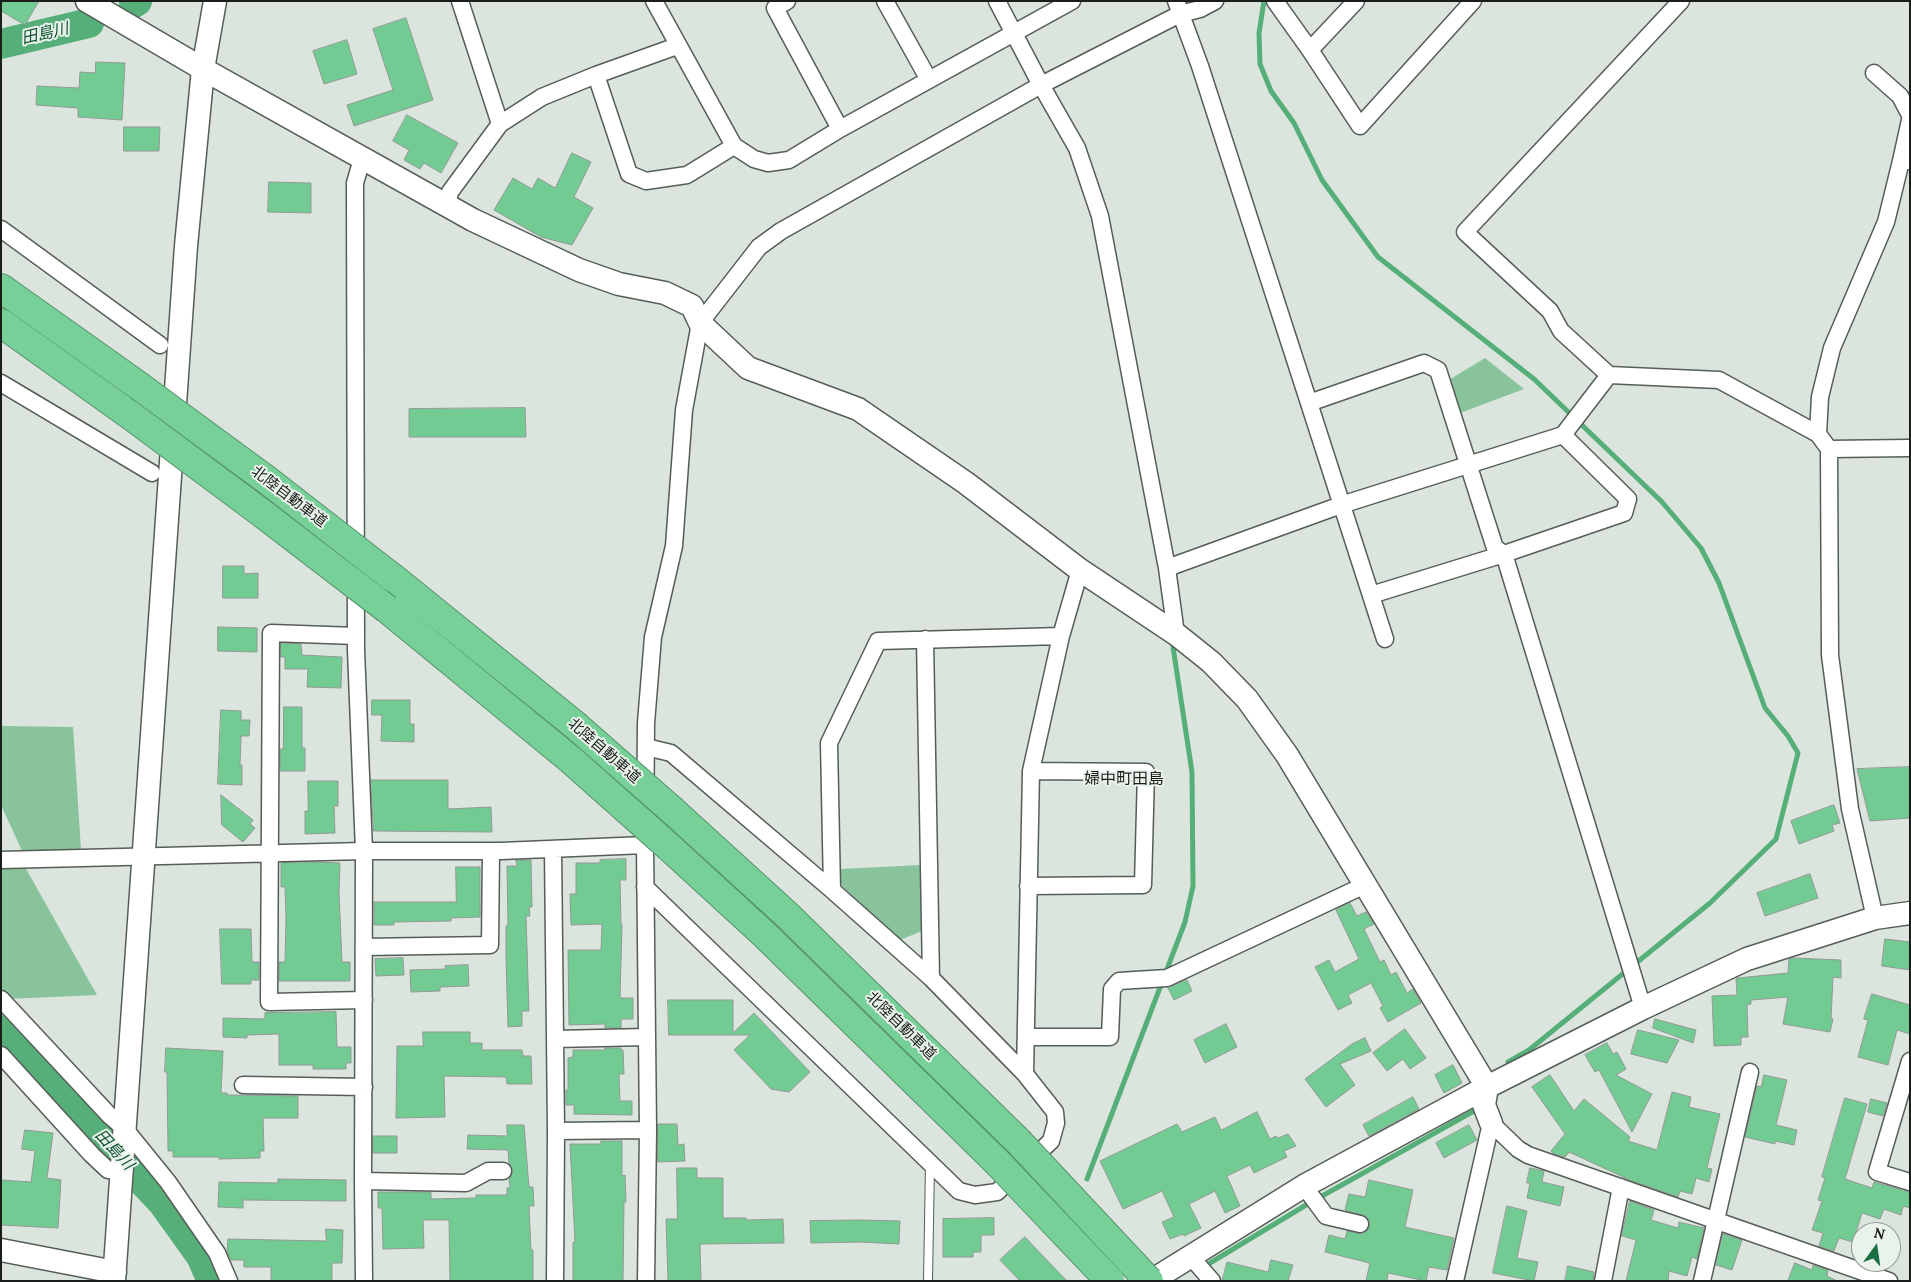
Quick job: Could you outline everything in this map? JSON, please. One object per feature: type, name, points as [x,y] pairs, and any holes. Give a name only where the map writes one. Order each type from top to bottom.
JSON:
[{"type":"highway","name":"北陸自動車道","points":[[1,288],[267,480],[393,578],[575,725],[674,811],[793,921],[1018,1141],[1150,1281]]},
{"type":"highway","name":"北陸自動車道","points":[[1,323],[130,415],[259,511],[386,609],[571,760],[657,846],[765,935],[996,1161],[1110,1281]]},
{"type":"street","points":[[87,1],[203,69],[473,220],[579,270],[619,284],[665,293],[692,306],[700,323],[748,368],[858,409],[966,483],[1080,570],[1176,634],[1211,662],[1247,699],[1287,755],[1488,1087],[1484,1105],[1491,1123],[1518,1149],[1528,1155],[1889,1281]]},
{"type":"street","points":[[1,1250],[115,1276],[186,246],[203,69],[216,1]]},
{"type":"street","points":[[460,1],[500,124]]},
{"type":"street","points":[[654,1],[677,46],[734,146],[754,159],[768,162],[789,160],[840,129],[1072,1]]},
{"type":"street","points":[[787,1],[774,8],[840,129]]},
{"type":"street","points":[[885,1],[929,80]]},
{"type":"street","points":[[997,1],[1041,85],[1077,148],[1100,216],[1167,568],[1176,634]]},
{"type":"street","points":[[646,1281],[648,1130],[645,887],[657,846],[646,747],[646,722],[653,637],[674,546],[684,410],[700,323],[759,248],[782,231],[1178,7],[1200,9],[1215,1]]},
{"type":"street","points":[[1275,1],[1360,126],[1473,1]]},
{"type":"street","points":[[1310,50],[1356,1]]},
{"type":"street","points":[[1681,1],[1465,232],[1550,310],[1562,331],[1609,375],[1719,380],[1818,434],[1829,449],[1830,655],[1850,809],[1875,918]]},
{"type":"street","points":[[1178,7],[1200,66],[1385,639]]},
{"type":"street","points":[[447,204],[450,192],[500,124],[542,97],[677,46]]},
{"type":"street","points":[[1874,73],[1900,96],[1910,115]]},
{"type":"street","points":[[596,75],[629,174],[646,181],[687,175],[734,146]]},
{"type":"street","points":[[1818,434],[1820,397],[1832,348],[1886,222],[1905,161],[1910,120]]},
{"type":"street","points":[[362,159],[355,183],[356,636],[364,851],[364,1281]]},
{"type":"street","points":[[1,229],[160,345]]},
{"type":"street","points":[[1309,403],[1424,363],[1438,370],[1494,548],[1504,554],[1644,1008]]},
{"type":"street","points":[[1167,568],[1341,505],[1563,435],[1609,375]]},
{"type":"street","points":[[1,383],[152,473]]},
{"type":"street","points":[[1371,595],[1504,554],[1624,513],[1628,499],[1563,435]]},
{"type":"street","points":[[1829,449],[1910,448]]},
{"type":"street","points":[[1025,1074],[1030,771],[1061,636],[1080,570]]},
{"type":"street","points":[[356,636],[271,633],[269,1002],[364,1000]]},
{"type":"street","points":[[832,890],[829,743],[878,641],[1061,636]]},
{"type":"street","points":[[925,639],[931,978]]},
{"type":"street","points":[[645,887],[959,1191],[975,1195],[997,1192],[1051,1141],[1056,1123],[1055,1112],[1025,1074],[931,978],[832,890],[671,753],[646,747]]},
{"type":"street","points":[[1028,886],[1143,885],[1146,772],[1030,771]]},
{"type":"street","points":[[1,860],[657,846]]},
{"type":"street","points":[[553,849],[556,1281]]},
{"type":"street","points":[[364,947],[490,945],[491,851]]},
{"type":"street","points":[[1027,1037],[1110,1037],[1112,989],[1119,981],[1168,978],[1365,885]]},
{"type":"street","points":[[1150,1281],[1304,1186],[1571,1043],[1747,959],[1875,918],[1910,913]]},
{"type":"street","points":[[1,999],[110,1116],[125,1129],[168,1182],[217,1253],[229,1281]]},
{"type":"street","points":[[555,1039],[647,1038]]},
{"type":"street","points":[[1,1056],[92,1155],[108,1170],[122,1172]]},
{"type":"street","points":[[1910,1061],[1876,1172],[1910,1182]]},
{"type":"street","points":[[1702,1281],[1750,1072]]},
{"type":"street","points":[[243,1085],[364,1087]]},
{"type":"street","points":[[1455,1281],[1491,1123]]},
{"type":"street","points":[[556,1131],[648,1130]]},
{"type":"street","points":[[363,1181],[466,1183],[488,1171],[503,1171]]},
{"type":"street","points":[[1304,1186],[1326,1216],[1360,1224]]},
{"type":"street","points":[[1603,1281],[1621,1187]]},
{"type":"street","points":[[1191,1257],[1212,1281]]},
{"type":"lane","points":[[928,1281],[930,1162]]},
{"type":"green space","points":[[1485,358],[1524,389],[1460,413],[1449,380]]},
{"type":"green space","points":[[1,726],[73,727],[81,850],[23,853],[1,805]]},
{"type":"green space","points":[[921,865],[922,931],[900,940],[842,886],[839,879],[840,869]]},
{"type":"green space","points":[[25,867],[97,995],[6,999],[1,994],[1,869]]},
{"type":"building","points":[[1,1],[39,1],[25,25],[1,11]]},
{"type":"building","points":[[406,18],[433,100],[354,126],[347,105],[393,90],[373,29]]},
{"type":"building","points":[[347,40],[357,74],[324,84],[313,51]]},
{"type":"building","points":[[96,62],[125,63],[122,120],[78,117],[78,108],[36,105],[37,86],[79,88],[80,72],[95,73]]},
{"type":"building","points":[[407,115],[458,143],[441,173],[424,163],[420,169],[404,160],[409,150],[393,141]]},
{"type":"building","points":[[124,127],[160,127],[159,151],[124,151]]},
{"type":"building","points":[[572,153],[591,162],[574,197],[593,208],[572,245],[541,237],[494,210],[513,178],[532,189],[538,178],[555,188]]},
{"type":"building","points":[[269,182],[311,183],[311,213],[268,212]]},
{"type":"building","points":[[525,408],[526,437],[409,437],[409,409]]},
{"type":"building","points":[[223,566],[244,566],[244,574],[258,573],[258,598],[223,598]]},
{"type":"building","points":[[218,627],[257,628],[257,652],[218,651]]},
{"type":"building","points":[[281,643],[301,644],[302,655],[342,657],[341,688],[307,687],[308,669],[285,669],[285,657],[281,657]]},
{"type":"building","points":[[372,700],[410,700],[410,724],[414,724],[414,742],[381,741],[382,715],[372,715]]},
{"type":"building","points":[[284,707],[302,707],[302,748],[305,748],[305,771],[280,771],[280,749],[283,749]]},
{"type":"building","points":[[221,710],[241,711],[241,720],[250,720],[249,736],[241,736],[240,765],[242,765],[242,785],[218,784]]},
{"type":"building","points":[[1910,767],[1910,818],[1870,821],[1857,769]]},
{"type":"building","points":[[371,780],[448,780],[448,809],[491,807],[492,832],[374,831]]},
{"type":"building","points":[[308,781],[338,781],[338,806],[334,806],[335,833],[305,834],[305,811],[308,811]]},
{"type":"building","points":[[221,795],[253,820],[250,824],[255,828],[243,842],[222,825]]},
{"type":"building","points":[[1834,805],[1840,823],[1832,825],[1834,831],[1799,844],[1791,821]]},
{"type":"building","points":[[626,859],[626,880],[620,880],[622,924],[620,998],[633,998],[633,1019],[621,1019],[621,1028],[605,1028],[605,1024],[569,1025],[568,950],[601,950],[602,924],[571,925],[570,894],[576,894],[576,863],[600,863],[600,860]]},
{"type":"building","points":[[516,860],[531,860],[532,907],[529,907],[530,916],[526,916],[529,1011],[522,1011],[522,1026],[508,1027],[506,958],[506,926],[508,926],[507,866],[517,866]]},
{"type":"building","points":[[281,863],[340,863],[339,893],[342,962],[350,962],[350,981],[279,981],[279,962],[285,962],[286,918],[285,887],[281,887]]},
{"type":"building","points":[[456,867],[480,867],[480,917],[451,918],[451,921],[394,922],[394,925],[374,925],[374,902],[456,902]]},
{"type":"building","points":[[1810,874],[1818,898],[1765,916],[1757,893]]},
{"type":"building","points":[[1350,903],[1357,916],[1366,912],[1374,924],[1364,929],[1380,962],[1384,960],[1391,975],[1396,972],[1407,993],[1413,989],[1421,1003],[1388,1022],[1380,1008],[1383,1006],[1371,983],[1348,995],[1352,1003],[1338,1010],[1315,967],[1329,960],[1335,972],[1359,959],[1336,910]]},
{"type":"building","points":[[220,929],[251,929],[252,962],[259,962],[259,980],[251,980],[251,984],[222,984]]},
{"type":"building","points":[[1885,939],[1910,942],[1910,970],[1882,966]]},
{"type":"building","points":[[403,958],[404,975],[376,976],[375,959]]},
{"type":"building","points":[[1789,959],[1841,960],[1841,978],[1833,977],[1831,1019],[1833,1019],[1830,1032],[1783,1024],[1788,997],[1751,1000],[1751,1004],[1747,1005],[1748,1037],[1741,1037],[1741,1045],[1714,1046],[1712,996],[1737,995],[1736,979],[1738,978],[1788,973]]},
{"type":"building","points":[[468,965],[469,986],[440,987],[440,991],[411,992],[410,970],[446,969],[445,966]]},
{"type":"building","points":[[1187,980],[1192,991],[1174,1000],[1168,988]]},
{"type":"building","points":[[1872,994],[1910,1005],[1910,1034],[1897,1030],[1888,1065],[1858,1057],[1868,1020],[1864,1019]]},
{"type":"building","points":[[668,1000],[733,1000],[733,1033],[754,1013],[810,1072],[789,1092],[771,1089],[734,1050],[750,1035],[669,1035]]},
{"type":"building","points":[[336,1012],[337,1047],[351,1047],[351,1063],[346,1063],[346,1069],[313,1069],[313,1065],[279,1065],[279,1034],[247,1035],[247,1038],[223,1037],[223,1018],[265,1019],[265,1013]]},
{"type":"building","points":[[1655,1019],[1696,1030],[1693,1043],[1653,1028]]},
{"type":"building","points":[[1226,1024],[1237,1047],[1205,1063],[1194,1040]]},
{"type":"building","points":[[1405,1029],[1426,1058],[1410,1069],[1403,1059],[1387,1071],[1373,1053]]},
{"type":"building","points":[[1638,1030],[1679,1040],[1667,1063],[1631,1054]]},
{"type":"building","points":[[423,1032],[470,1032],[470,1043],[482,1043],[482,1050],[522,1050],[523,1056],[531,1056],[532,1084],[507,1084],[506,1077],[444,1076],[445,1117],[396,1118],[397,1046],[423,1046]]},
{"type":"building","points":[[1365,1038],[1371,1051],[1340,1064],[1355,1085],[1326,1107],[1305,1079],[1352,1044]]},
{"type":"building","points":[[1607,1043],[1613,1054],[1617,1052],[1626,1069],[1616,1075],[1652,1094],[1632,1132],[1599,1070],[1595,1072],[1585,1055]]},
{"type":"building","points":[[166,1048],[223,1051],[221,1093],[227,1093],[227,1095],[298,1096],[298,1118],[263,1118],[264,1151],[260,1151],[260,1158],[173,1157],[173,1151],[168,1151]]},
{"type":"building","points":[[605,1048],[621,1048],[623,1050],[624,1074],[619,1074],[620,1101],[632,1101],[632,1115],[574,1114],[574,1105],[566,1105],[568,1058],[573,1057],[573,1050],[605,1050]]},
{"type":"building","points":[[1453,1065],[1462,1083],[1444,1093],[1435,1075]]},
{"type":"building","points":[[1550,1075],[1574,1111],[1584,1099],[1630,1137],[1628,1141],[1657,1150],[1672,1092],[1691,1097],[1689,1107],[1720,1114],[1707,1168],[1712,1169],[1709,1182],[1696,1178],[1692,1194],[1680,1191],[1678,1197],[1632,1181],[1569,1152],[1565,1157],[1554,1154],[1551,1151],[1565,1134],[1532,1087]]},
{"type":"building","points":[[1764,1075],[1787,1080],[1776,1125],[1797,1130],[1794,1145],[1775,1141],[1775,1144],[1745,1137],[1757,1086],[1761,1087]]},
{"type":"building","points":[[1413,1097],[1419,1109],[1369,1136],[1363,1125]]},
{"type":"building","points":[[1845,1098],[1867,1104],[1845,1179],[1872,1188],[1874,1182],[1910,1192],[1910,1208],[1903,1206],[1901,1215],[1884,1209],[1880,1219],[1862,1213],[1859,1222],[1851,1222],[1851,1241],[1839,1238],[1834,1251],[1819,1246],[1823,1233],[1812,1230],[1822,1201],[1818,1200],[1825,1178],[1822,1177]]},
{"type":"building","points":[[1871,1099],[1887,1103],[1883,1116],[1868,1112]]},
{"type":"building","points":[[1257,1112],[1270,1139],[1288,1134],[1296,1146],[1284,1151],[1287,1157],[1254,1173],[1250,1165],[1227,1176],[1240,1206],[1225,1213],[1215,1191],[1189,1204],[1201,1228],[1184,1236],[1183,1234],[1170,1239],[1162,1222],[1174,1217],[1162,1191],[1123,1209],[1100,1161],[1177,1124],[1182,1132],[1215,1117],[1221,1130]]},
{"type":"building","points":[[658,1124],[677,1124],[678,1145],[684,1144],[685,1161],[658,1162]]},
{"type":"building","points":[[507,1125],[524,1125],[529,1187],[533,1187],[534,1206],[529,1206],[531,1250],[533,1250],[533,1281],[450,1281],[449,1220],[423,1220],[424,1248],[383,1249],[382,1208],[378,1208],[378,1192],[431,1192],[431,1199],[476,1198],[476,1195],[507,1195],[507,1188],[510,1188],[509,1179],[513,1171],[509,1163],[508,1150],[467,1149],[468,1135],[507,1136]]},
{"type":"building","points":[[1469,1125],[1477,1140],[1444,1158],[1436,1143]]},
{"type":"building","points":[[25,1130],[53,1133],[47,1178],[61,1180],[58,1228],[1,1225],[1,1180],[31,1182],[35,1151],[22,1149]]},
{"type":"building","points":[[373,1136],[397,1136],[397,1153],[373,1153]]},
{"type":"building","points":[[601,1141],[622,1141],[622,1176],[625,1175],[626,1202],[624,1202],[623,1281],[573,1281],[573,1242],[575,1242],[570,1144],[601,1144]]},
{"type":"building","points":[[677,1168],[697,1168],[697,1178],[723,1178],[723,1218],[746,1218],[746,1220],[783,1219],[784,1243],[700,1244],[701,1281],[668,1281],[666,1219],[677,1219]]},
{"type":"building","points":[[1530,1168],[1544,1171],[1542,1182],[1564,1187],[1560,1206],[1527,1198]]},
{"type":"building","points":[[278,1179],[346,1180],[346,1201],[243,1200],[243,1208],[218,1207],[219,1182],[278,1183]]},
{"type":"building","points":[[1369,1180],[1413,1190],[1405,1227],[1454,1238],[1447,1270],[1429,1267],[1426,1281],[1388,1273],[1387,1281],[1366,1281],[1370,1263],[1325,1252],[1329,1235],[1345,1239],[1347,1231],[1362,1234],[1368,1230],[1370,1222],[1366,1216],[1345,1210],[1349,1194],[1365,1197]]},
{"type":"building","points":[[1630,1201],[1654,1210],[1651,1220],[1678,1228],[1679,1222],[1704,1228],[1697,1259],[1692,1257],[1687,1276],[1669,1271],[1668,1281],[1626,1281],[1636,1240],[1622,1236]]},
{"type":"building","points":[[1507,1206],[1527,1211],[1517,1258],[1538,1262],[1534,1281],[1493,1273]]},
{"type":"building","points":[[994,1218],[994,1235],[981,1235],[981,1252],[973,1252],[973,1257],[943,1257],[943,1219]]},
{"type":"building","points":[[810,1221],[900,1221],[899,1244],[860,1242],[811,1243]]},
{"type":"building","points":[[326,1229],[343,1230],[342,1263],[332,1263],[332,1281],[271,1281],[271,1267],[244,1267],[244,1260],[231,1260],[227,1252],[228,1239],[326,1241]]},
{"type":"building","points":[[1723,1234],[1742,1240],[1732,1270],[1716,1265]]},
{"type":"building","points":[[1025,1237],[1067,1281],[1020,1281],[1000,1260]]},
{"type":"building","points":[[1271,1260],[1293,1265],[1288,1281],[1222,1281],[1227,1262],[1268,1272]]},
{"type":"building","points":[[1795,1263],[1812,1270],[1813,1265],[1828,1270],[1827,1276],[1837,1281],[1788,1281]]},
{"type":"building","points":[[1568,1266],[1594,1272],[1593,1281],[1565,1281]]},
{"type":"waterway","points":[[1264,1],[1259,33],[1260,64],[1271,91],[1294,123],[1322,180],[1378,257],[1534,379],[1662,502],[1701,548],[1719,583],[1765,708],[1788,736],[1798,753],[1776,839],[1710,903],[1529,1050],[1508,1062]]},
{"type":"waterway","name":"田島川","points":[[1,44],[89,23]]},
{"type":"waterway","points":[[1087,1179],[1185,922],[1193,886],[1192,772],[1173,647]]},
{"type":"waterway","name":"田島川","points":[[1,1030],[163,1203],[201,1256],[212,1281]]},
{"type":"waterway","points":[[1210,1263],[1306,1205],[1474,1111]]},
{"type":"district","name":"婦中町田島","points":[[1124,779]]}]
